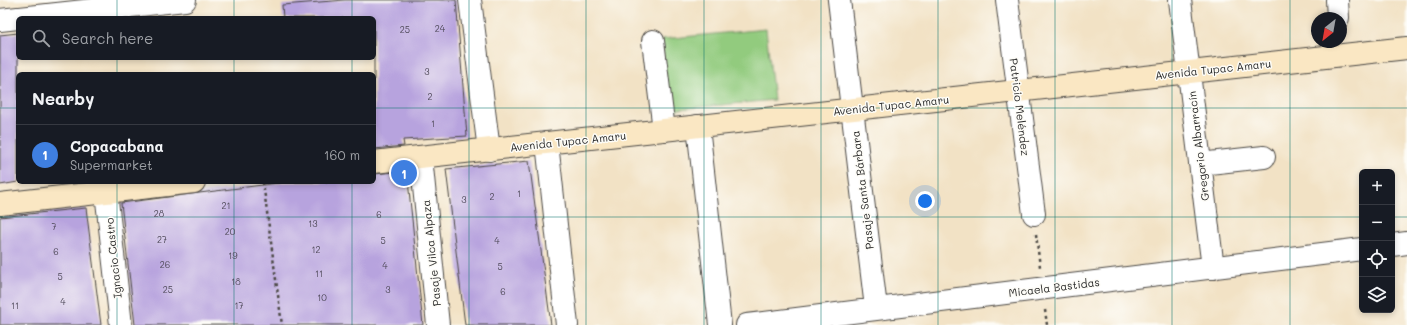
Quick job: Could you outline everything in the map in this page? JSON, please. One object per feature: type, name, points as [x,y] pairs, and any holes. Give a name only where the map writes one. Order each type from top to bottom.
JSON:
[{"type":"street","points":[[31,16],[104,4],[185,0]]},
{"type":"street","points":[[470,0],[489,150]]},
{"type":"street","name":"Pasaje Santa Bárbara","points":[[839,0],[876,308]]},
{"type":"street","name":"Patricio Meléndez","points":[[1007,0],[1034,214]]},
{"type":"street","name":"Gregorio Albarracín","points":[[1180,0],[1213,268]]},
{"type":"street","points":[[1337,0],[1338,12]]},
{"type":"street","points":[[0,20],[16,18]]},
{"type":"street","points":[[653,41],[664,130]]},
{"type":"street","name":"Avenida Tupac Amaru","points":[[376,162],[1189,72],[1341,48]]},
{"type":"street","name":"Avenida Tupac Amaru","points":[[1347,48],[1407,48]]},
{"type":"street","points":[[698,126],[720,325]]},
{"type":"street","points":[[546,143],[567,325]]},
{"type":"street","name":"Pasaje Vilca Alpaza","points":[[421,157],[438,325]]},
{"type":"street","points":[[1200,164],[1264,157]]},
{"type":"street","points":[[0,204],[176,184]]},
{"type":"street","name":"Ignacio Castro","points":[[106,192],[121,325]]},
{"type":"street","points":[[1395,245],[1407,244]]},
{"type":"street","name":"Micaela Bastidas","points":[[747,325],[1359,249]]},
{"type":"path","points":[[263,184],[282,325]]},
{"type":"green space","points":[[766,29],[774,100],[669,110],[662,39]]},
{"type":"building","points":[[345,0],[456,0],[467,136],[403,140],[404,146],[376,149],[376,72],[374,72],[374,60],[376,60],[376,16],[283,16],[282,5]]},
{"type":"building","points":[[16,33],[16,60],[18,60],[18,72],[16,72],[16,182],[0,185],[0,35]]},
{"type":"building","points":[[529,161],[551,325],[465,325],[446,169]]},
{"type":"building","points":[[407,171],[423,325],[135,325],[121,203],[270,184],[376,184],[376,174]]},
{"type":"building","points":[[86,208],[101,325],[0,325],[0,217]]},
{"type":"place","name":"Copacabana","points":[[404,173]]}]
